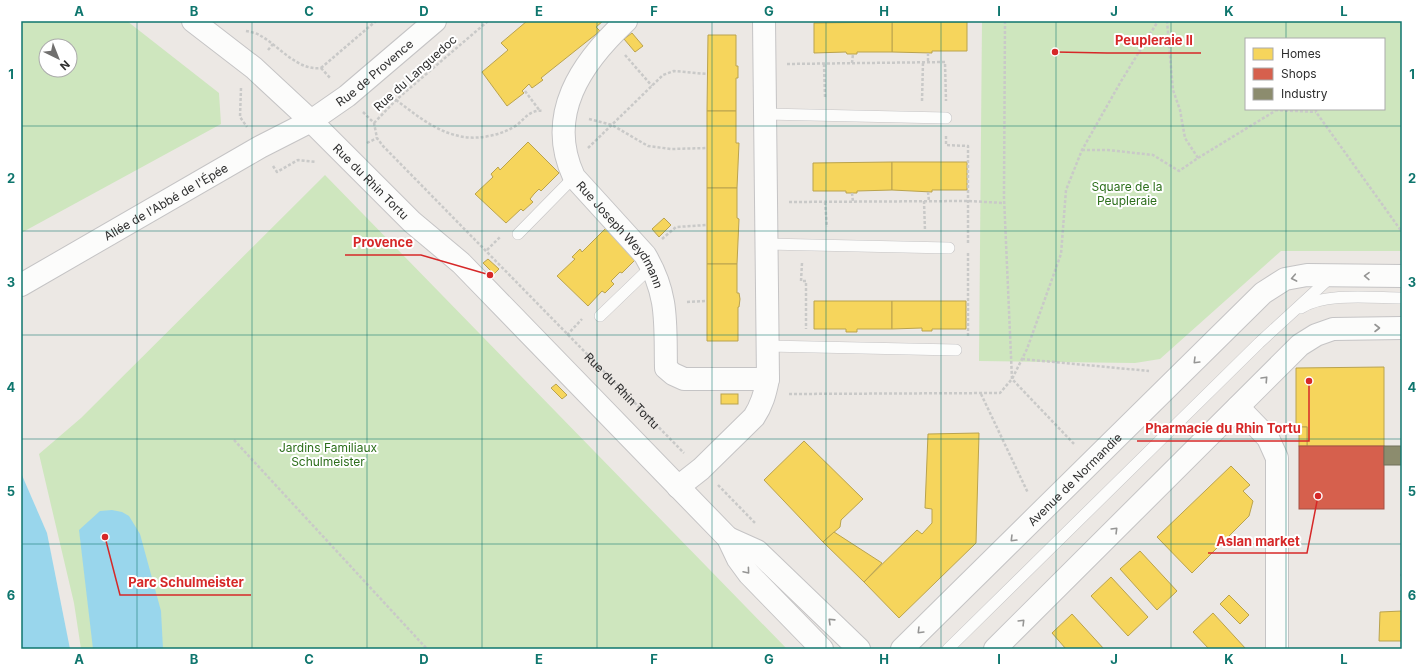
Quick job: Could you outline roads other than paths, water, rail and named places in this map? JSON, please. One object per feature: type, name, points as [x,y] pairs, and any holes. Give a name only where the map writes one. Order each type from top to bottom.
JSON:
[{"type":"street","name":"Rue du Rhin Tortu","points":[[193,21],[254,68],[311,120],[412,222],[461,263],[728,538],[738,560],[749,574],[822,649]]},
{"type":"street","name":"Rue de Provence","points":[[311,120],[348,96],[435,21]]},
{"type":"street","name":"Rue Joseph Weydmann","points":[[626,21],[598,50],[573,89],[564,115],[563,142],[572,172],[645,255],[652,266],[663,296],[666,312],[666,368],[673,374],[684,379],[767,387]]},
{"type":"street","points":[[678,487],[701,469],[754,417],[761,408],[767,387],[764,21]]},
{"type":"street","name":"Allée de l'Abbé de l'Épée","points":[[21,285],[254,151],[311,120]]},
{"type":"street","name":"Avenue de Normandie","points":[[902,649],[1263,293],[1285,280],[1307,275],[1402,276]]},
{"type":"street","points":[[995,649],[1238,407],[1282,361],[1300,345],[1316,335],[1333,329],[1402,328]]},
{"type":"street","points":[[1238,407],[1268,438],[1278,458],[1277,649]]},
{"type":"street","name":"Rue du Rhin Tortu","points":[[728,538],[757,551],[859,649]]},
{"type":"lane","points":[[765,114],[946,118]]},
{"type":"lane","points":[[518,234],[572,172]]},
{"type":"lane","points":[[766,244],[949,248]]},
{"type":"lane","points":[[600,316],[652,266]]},
{"type":"lane","points":[[948,649],[1284,319],[1333,276]]},
{"type":"lane","points":[[1284,319],[1307,304],[1331,298],[1402,298]]},
{"type":"lane","points":[[767,346],[956,350]]},
{"type":"water","points":[[21,473],[47,533],[70,649],[21,649]]},
{"type":"water","points":[[112,510],[122,512],[129,516],[140,534],[161,611],[163,649],[93,649],[79,530],[100,511]]},
{"type":"place","name":"Peupleraie II","points":[[1055,52]]},
{"type":"place","name":"Provence","points":[[490,275]]},
{"type":"place","name":"Pharmacie du Rhin Tortu","points":[[1309,381]]},
{"type":"place","name":"Aslan market","points":[[1318,496]]},
{"type":"place","name":"Parc Schulmeister","points":[[105,537]]},
{"type":"park label","name":"Square de la Peupleraie","points":[[1127,193]]},
{"type":"park label","name":"Jardins Familiaux Schulmeister","points":[[328,454]]}]
